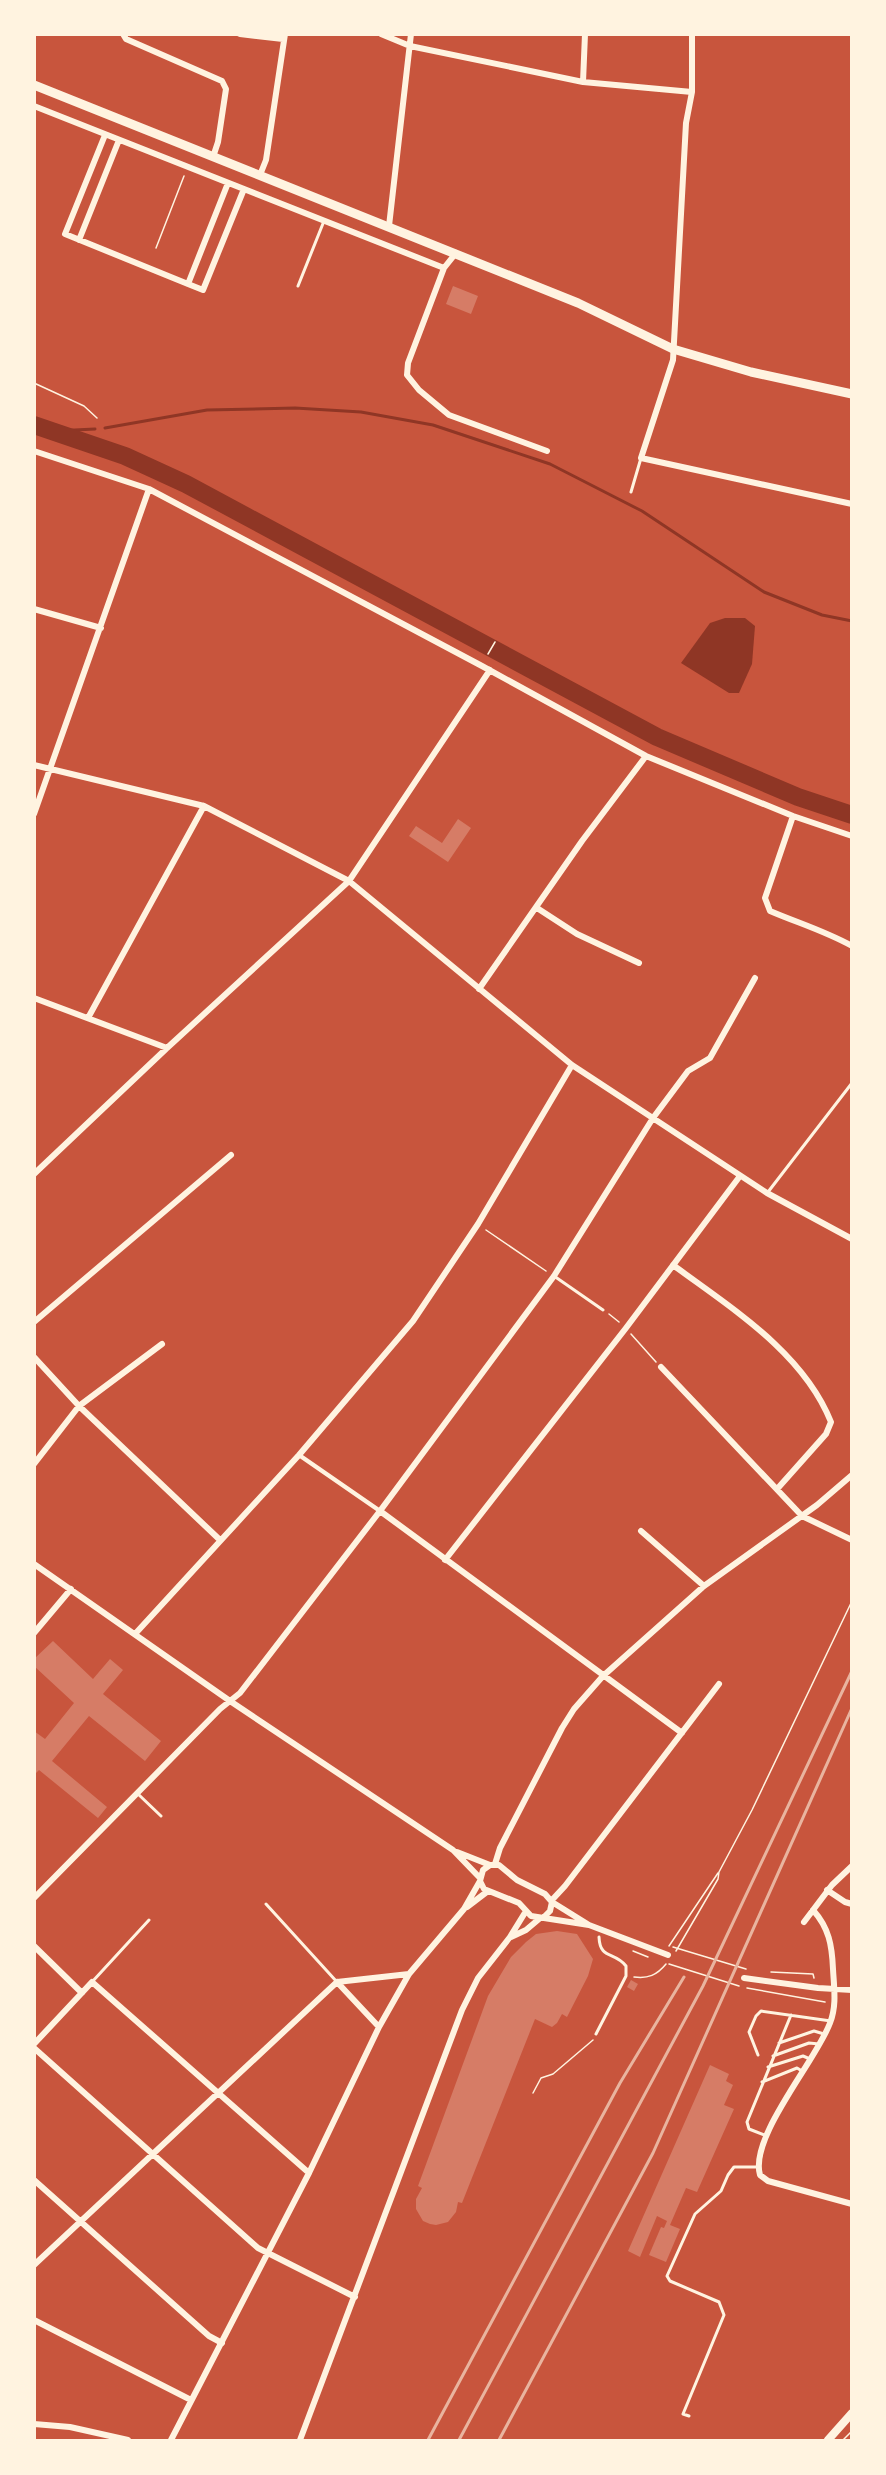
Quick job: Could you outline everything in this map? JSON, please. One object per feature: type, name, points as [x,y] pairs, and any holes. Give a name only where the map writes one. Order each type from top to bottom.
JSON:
[{"type":"main road","points":[[34,86],[578,303],[673,349],[751,372],[852,394]]},
{"type":"street","points":[[123,34],[126,39],[222,81],[226,89],[218,142],[213,157]]},
{"type":"street","points":[[240,34],[284,37],[266,160],[260,175]]},
{"type":"street","points":[[381,34],[410,46],[583,82],[692,92]]},
{"type":"street","points":[[389,226],[411,34]]},
{"type":"street","points":[[583,82],[585,34]]},
{"type":"street","points":[[692,34],[692,92],[687,123],[673,360],[642,458],[852,504]]},
{"type":"street","points":[[34,106],[444,268]]},
{"type":"street","points":[[105,135],[65,234],[203,290],[244,189]]},
{"type":"street","points":[[79,240],[119,140]]},
{"type":"street","points":[[188,284],[228,183]]},
{"type":"street","points":[[456,253],[444,268],[408,363],[407,375],[419,390],[449,415],[547,451]]},
{"type":"street","points":[[34,451],[149,489],[490,670],[646,756],[793,816],[852,836]]},
{"type":"street","points":[[34,814],[149,489]]},
{"type":"street","points":[[34,609],[101,628]]},
{"type":"street","points":[[34,1174],[349,881],[490,670]]},
{"type":"street","points":[[479,989],[582,841],[646,756]]},
{"type":"street","points":[[34,765],[204,806],[349,881],[572,1065],[767,1193],[852,1239]]},
{"type":"street","points":[[88,1018],[204,806]]},
{"type":"street","points":[[793,816],[765,898],[770,911],[806,926],[823,930],[852,946]]},
{"type":"street","points":[[537,908],[577,934],[639,963]]},
{"type":"street","points":[[34,1898],[240,1693],[380,1511],[554,1276],[652,1118],[688,1071],[710,1058],[755,978]]},
{"type":"street","points":[[34,998],[167,1048]]},
{"type":"street","points":[[135,1634],[299,1455],[413,1321],[478,1224],[572,1065]]},
{"type":"street","points":[[34,1322],[231,1155]]},
{"type":"street","points":[[445,1560],[626,1328],[740,1176]]},
{"type":"street","points":[[673,1265],[770,1337],[823,1400],[831,1422],[826,1434],[778,1488]]},
{"type":"street","points":[[34,1464],[79,1406],[162,1344]]},
{"type":"street","points":[[34,1357],[79,1406],[220,1540]]},
{"type":"street","points":[[661,1367],[778,1488],[802,1516],[852,1540]]},
{"type":"street","points":[[299,1455],[380,1511],[682,1733]]},
{"type":"street","points":[[171,2440],[268,2255],[378,2027],[409,1974],[464,1909],[483,1870],[492,1864],[574,1709],[603,1676],[704,1586],[802,1516],[852,1475]]},
{"type":"street","points":[[640,1531],[704,1586]]},
{"type":"street","points":[[34,1564],[230,1701],[453,1851],[480,1879],[482,1886],[488,1891],[519,1903],[531,1916],[567,1923],[589,1924]]},
{"type":"street","points":[[34,1633],[71,1589]]},
{"type":"street","points":[[510,1937],[526,1930],[550,1911],[552,1901],[719,1684]]},
{"type":"street","points":[[453,1851],[492,1864],[528,1887],[545,1893],[552,1901],[589,1924],[668,1955]]},
{"type":"street","points":[[804,1922],[827,1890],[852,1866]]},
{"type":"street","points":[[827,1890],[852,1904]]},
{"type":"street","points":[[464,1909],[488,1891]]},
{"type":"street","points":[[813,1910],[827,1928],[832,1947],[835,2004],[825,2035],[788,2093],[767,2136],[758,2167],[760,2175],[768,2181],[852,2204]]},
{"type":"street","points":[[300,2440],[473,1987],[526,1911]]},
{"type":"street","points":[[34,1946],[82,1993]]},
{"type":"street","points":[[34,2265],[336,1982],[409,1974]]},
{"type":"street","points":[[744,1978],[761,1982],[852,1990]]},
{"type":"street","points":[[309,2173],[92,1982],[34,2046],[258,2248],[355,2297]]},
{"type":"street","points":[[336,1982],[378,2027]]},
{"type":"street","points":[[34,2180],[209,2336],[222,2343]]},
{"type":"street","points":[[34,2320],[191,2400]]},
{"type":"street","points":[[828,2440],[852,2413]]},
{"type":"street","points":[[34,2424],[70,2427],[128,2440]]},
{"type":"lane","points":[[298,286],[324,221]]},
{"type":"lane","points":[[631,492],[642,458]]},
{"type":"lane","points":[[767,1193],[852,1083]]},
{"type":"lane","points":[[554,1276],[603,1310]]},
{"type":"lane","points":[[137,1793],[161,1816]]},
{"type":"lane","points":[[266,1904],[336,1982]]},
{"type":"lane","points":[[92,1982],[148,1920]]},
{"type":"lane","points":[[596,2034],[626,1976],[626,1966],[621,1960],[604,1953],[599,1948],[599,1937]]},
{"type":"lane","points":[[758,2055],[749,2032],[756,2016],[761,2011],[831,2021]]},
{"type":"lane","points":[[767,2136],[749,2129],[747,2122],[766,2068],[791,2015]]},
{"type":"lane","points":[[778,2044],[814,2031],[825,2035]]},
{"type":"lane","points":[[773,2056],[809,2043],[819,2044]]},
{"type":"lane","points":[[766,2068],[803,2056],[810,2059]]},
{"type":"lane","points":[[762,2082],[797,2068],[802,2071]]},
{"type":"lane","points":[[689,2416],[683,2414],[724,2315],[719,2302],[670,2281],[667,2276],[695,2214],[721,2191],[734,2167],[758,2167]]},
{"type":"path","points":[[156,248],[187,167]]},
{"type":"path","points":[[34,383],[84,406],[97,418]]},
{"type":"path","points":[[488,654],[495,642]]},
{"type":"path","points":[[478,1224],[554,1276]]},
{"type":"path","points":[[603,1310],[626,1328],[661,1367]]},
{"type":"path","points":[[748,1970],[668,1946],[719,1872],[752,1810],[852,1601]]},
{"type":"path","points":[[679,1945],[718,1879],[719,1872]]},
{"type":"path","points":[[631,1950],[655,1960]]},
{"type":"path","points":[[663,1962],[767,1993],[821,2000]]},
{"type":"path","points":[[626,1976],[642,1978],[657,1974],[665,1966]]},
{"type":"path","points":[[764,1972],[813,1974],[814,1978]]},
{"type":"path","points":[[533,2092],[541,2078],[553,2074],[593,2040],[596,2034]]},
{"type":"path","points":[[843,2440],[852,2431]]},
{"type":"shaded area","points":[[725,618],[745,618],[755,626],[752,664],[739,693],[729,693],[681,663],[710,623]]},
{"type":"building","points":[[453,286],[478,296],[471,314],[446,304]]},
{"type":"building","points":[[458,819],[471,828],[448,862],[409,836],[416,826],[442,843]]},
{"type":"building","points":[[53,1641],[93,1679],[110,1659],[123,1670],[103,1694],[161,1741],[145,1761],[89,1716],[52,1761],[107,1807],[98,1818],[39,1770],[34,1775],[34,1731],[45,1739],[74,1703],[34,1666],[34,1659]]},
{"type":"building","points":[[557,1931],[577,1934],[593,1959],[588,1976],[567,2017],[562,2014],[552,2027],[535,2019],[462,2203],[458,2202],[456,2212],[448,2222],[436,2225],[423,2221],[416,2209],[416,2199],[422,2188],[418,2186],[488,1996],[511,1957],[526,1942],[536,1934]]},
{"type":"building","points":[[631,1980],[638,1984],[634,1991],[627,1987]]},
{"type":"building","points":[[710,2065],[729,2074],[726,2081],[733,2085],[724,2105],[734,2109],[697,2192],[686,2188],[670,2225],[680,2229],[666,2262],[649,2255],[661,2227],[664,2228],[667,2221],[657,2216],[640,2257],[628,2251]]},
{"type":"waterway","points":[[105,428],[207,410],[295,408],[361,412],[433,425],[550,464],[642,511],[764,592],[822,615],[852,621]]},
{"type":"waterway","points":[[34,425],[125,456],[186,484],[657,737],[798,797],[852,815]]},
{"type":"waterway","points":[[54,431],[95,429]]},
{"type":"railway","points":[[459,2440],[703,1986],[852,1671]]},
{"type":"railway","points":[[499,2440],[653,2153],[852,1708]]},
{"type":"railway","points":[[428,2440],[620,2083],[684,1977]]}]
